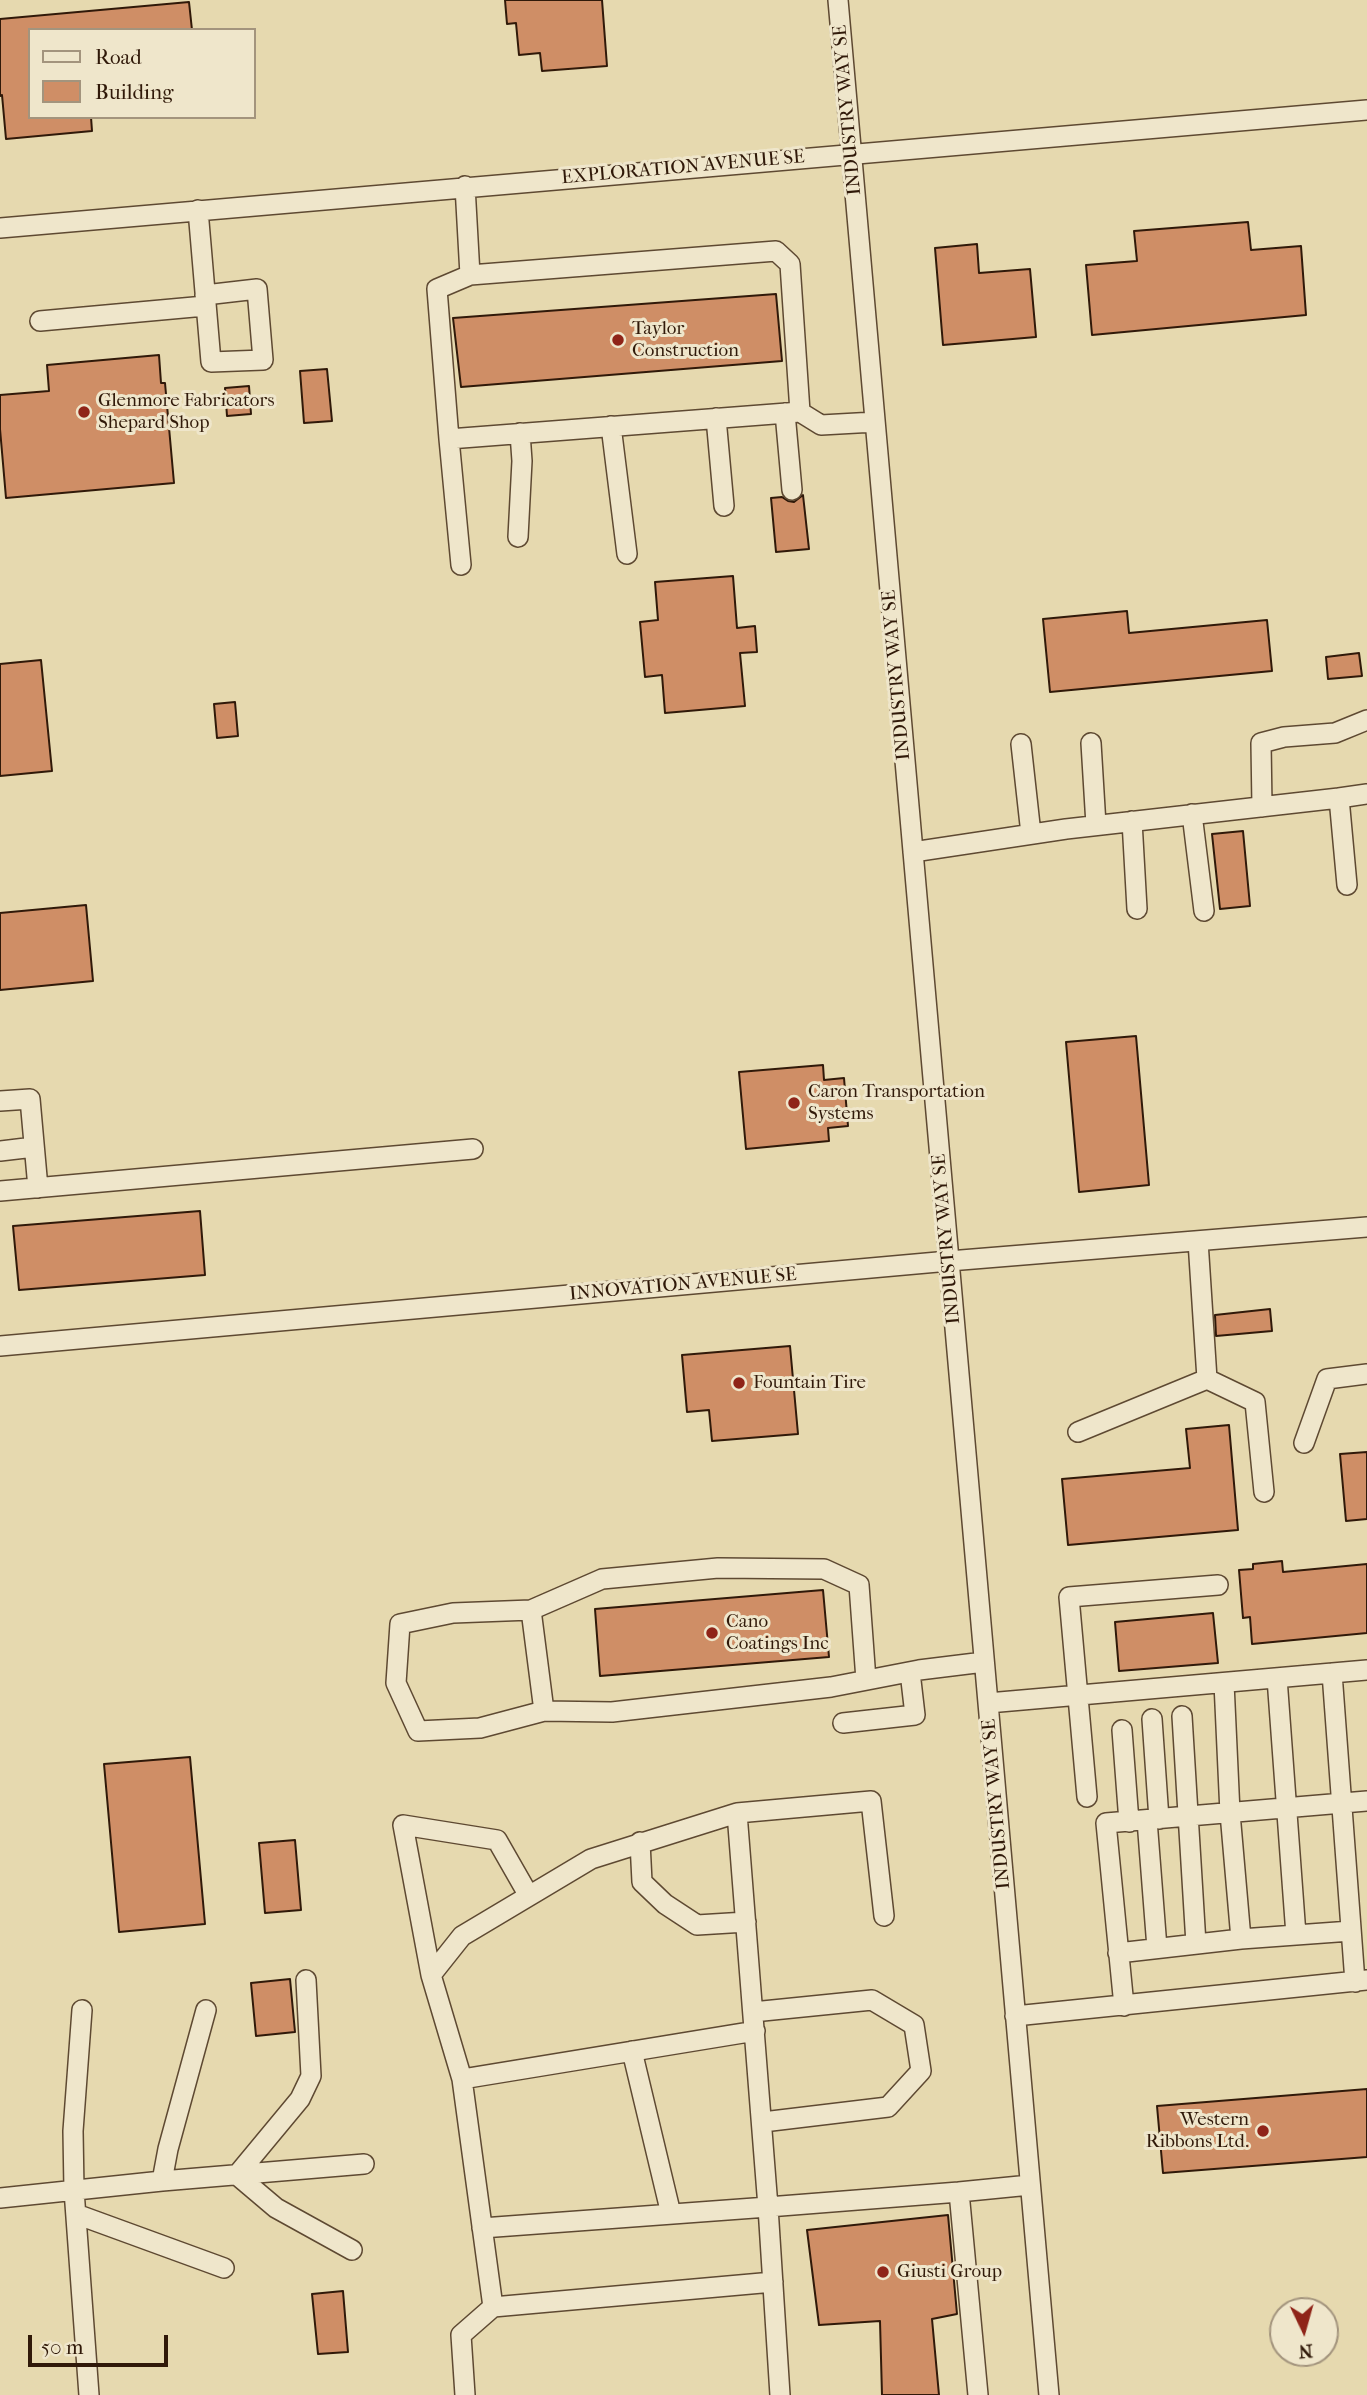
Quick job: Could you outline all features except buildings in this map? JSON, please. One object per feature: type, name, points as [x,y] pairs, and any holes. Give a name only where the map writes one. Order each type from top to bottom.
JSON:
[{"type":"street","name":"INDUSTRY WAY SE","points":[[838,0],[1049,2395]]},
{"type":"street","name":"EXPLORATION AVENUE SE","points":[[0,228],[1367,110]]},
{"type":"street","points":[[465,186],[470,275]]},
{"type":"street","points":[[40,321],[205,301],[198,210]]},
{"type":"street","points":[[461,565],[437,289],[470,275],[776,251],[790,264],[792,490]]},
{"type":"street","points":[[449,439],[793,412],[821,425],[875,422]]},
{"type":"street","points":[[716,418],[724,506]]},
{"type":"street","points":[[611,426],[627,554]]},
{"type":"street","points":[[518,537],[522,461],[520,433]]},
{"type":"street","points":[[1262,807],[1261,743],[1284,737],[1335,733],[1367,720]]},
{"type":"street","points":[[1091,743],[1096,825]]},
{"type":"street","points":[[1021,744],[1031,834]]},
{"type":"street","points":[[913,852],[1096,825],[1367,794]]},
{"type":"street","points":[[1339,798],[1348,885]]},
{"type":"street","points":[[1192,814],[1204,911]]},
{"type":"street","points":[[1132,821],[1137,909]]},
{"type":"street","points":[[0,1101],[30,1099],[38,1188]]},
{"type":"street","points":[[0,1151],[34,1147]]},
{"type":"street","points":[[0,1191],[474,1149]]},
{"type":"street","name":"INNOVATION AVENUE SE","points":[[0,1346],[949,1261],[1367,1227]]},
{"type":"street","points":[[1198,1241],[1207,1379]]},
{"type":"street","points":[[1304,1443],[1327,1379],[1367,1374]]},
{"type":"street","points":[[1078,1432],[1207,1379],[1255,1402],[1264,1492]]},
{"type":"street","points":[[866,1680],[859,1585],[824,1569],[718,1568],[602,1579],[531,1610],[453,1614],[400,1624],[396,1683],[418,1731],[480,1728],[544,1711],[612,1712],[831,1687],[909,1672],[984,1662]]},
{"type":"street","points":[[1087,1797],[1069,1597],[1218,1585]]},
{"type":"street","points":[[531,1610],[544,1711]]},
{"type":"street","points":[[988,1703],[1367,1670]]},
{"type":"street","points":[[843,1723],[915,1715],[909,1672]]},
{"type":"street","points":[[1015,2016],[1361,1981],[1351,1931],[1332,1673]]},
{"type":"street","points":[[1277,1678],[1296,1935]]},
{"type":"street","points":[[1224,1683],[1230,1813],[1241,1939]]},
{"type":"street","points":[[1182,1716],[1196,1944]]},
{"type":"street","points":[[1145,1820],[1152,1719]]},
{"type":"street","points":[[1122,1730],[1145,1820],[1157,1948]]},
{"type":"street","points":[[431,1975],[461,1936],[591,1859],[737,1813],[871,1801],[884,1916]]},
{"type":"street","points":[[1124,2006],[1106,1824],[1367,1801]]},
{"type":"street","points":[[737,1813],[763,2122],[780,2395]]},
{"type":"street","points":[[493,2307],[462,2079],[431,1975],[403,1825],[497,1840],[530,1896]]},
{"type":"street","points":[[640,1842],[642,1882],[665,1904],[697,1925],[746,1922]]},
{"type":"street","points":[[1118,1953],[1241,1939],[1351,1931]]},
{"type":"street","points":[[237,2175],[300,2099],[311,2076],[306,1980]]},
{"type":"street","points":[[462,2079],[632,2051],[754,2022],[872,2000],[914,2025],[921,2071],[888,2107],[763,2122]]},
{"type":"street","points":[[82,2010],[73,2131],[74,2190],[89,2395]]},
{"type":"street","points":[[162,2181],[168,2149],[206,2010]]},
{"type":"street","points":[[632,2051],[671,2214]]},
{"type":"street","points":[[0,2198],[364,2164]]},
{"type":"street","points":[[237,2175],[276,2208],[352,2249]]},
{"type":"street","points":[[482,2228],[1030,2185]]},
{"type":"street","points":[[959,2192],[978,2395]]},
{"type":"street","points":[[76,2214],[224,2268]]},
{"type":"street","points":[[465,2395],[461,2335],[493,2307],[773,2282]]},
{"type":"place","name":"Taylor Construction","points":[[618,340]]},
{"type":"place","name":"Glenmore Fabricators Shepard Shop","points":[[84,412]]},
{"type":"place","name":"Caron Transportation Systems","points":[[794,1103]]},
{"type":"place","name":"Fountain Tire","points":[[739,1383]]},
{"type":"place","name":"Cano Coatings Inc","points":[[712,1633]]},
{"type":"place","name":"Western Ribbons Ltd.","points":[[1263,2131]]},
{"type":"place","name":"Giusti Group","points":[[883,2272]]}]
